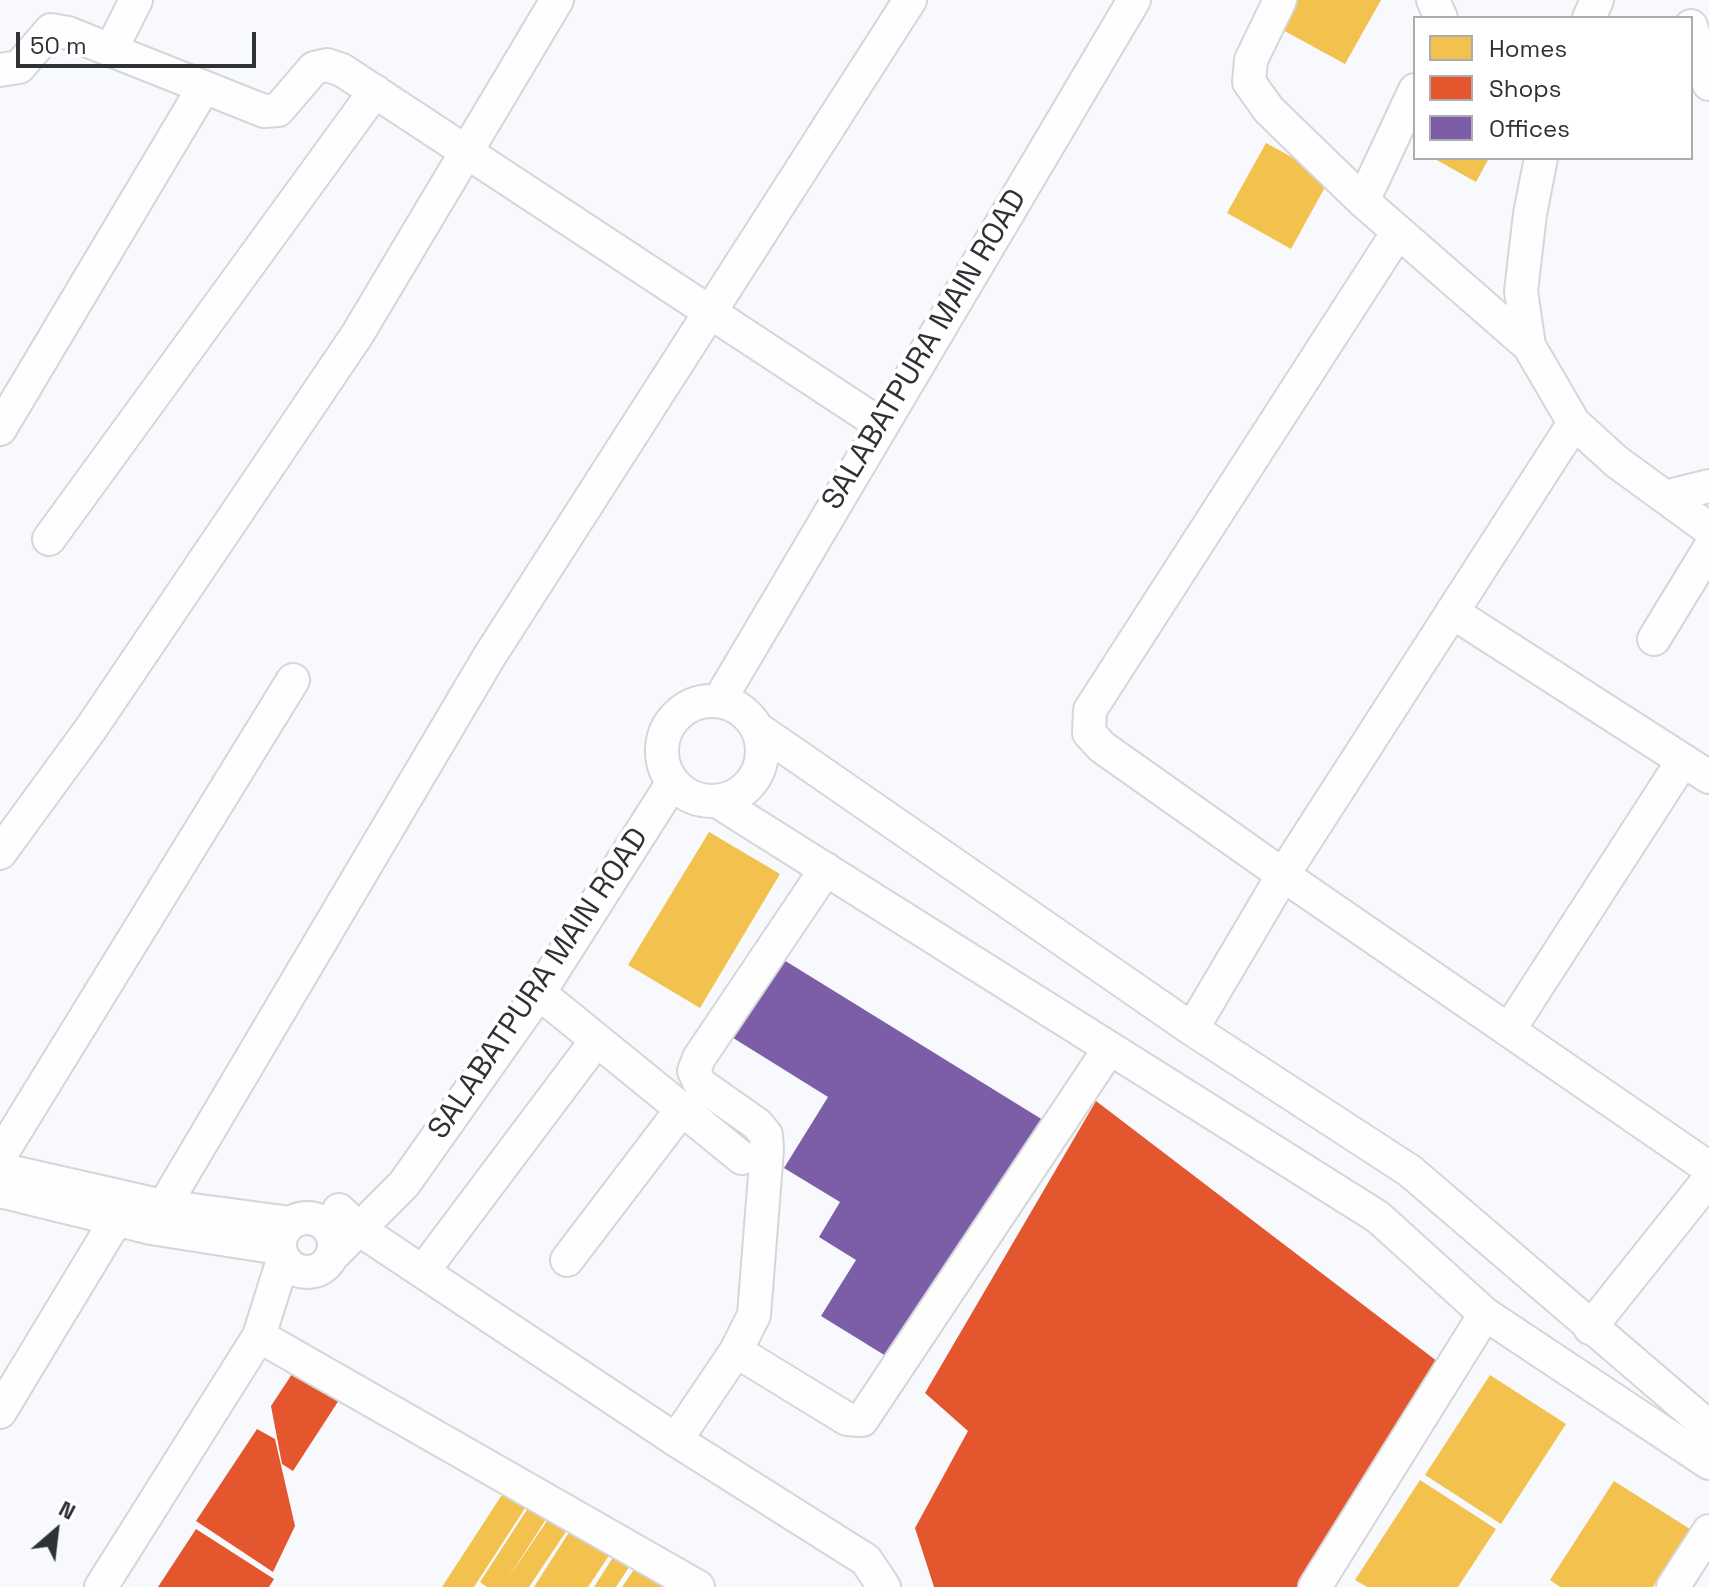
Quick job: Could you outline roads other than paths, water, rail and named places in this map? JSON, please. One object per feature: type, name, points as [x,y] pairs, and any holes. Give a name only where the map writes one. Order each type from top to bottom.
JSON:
[{"type":"street","points":[[111,50],[136,0]]},
{"type":"street","points":[[0,853],[92,727],[357,335],[557,0]]},
{"type":"street","points":[[157,1217],[489,657],[910,0]]},
{"type":"street","name":"SALABATPURA MAIN ROAD","points":[[719,701],[880,424],[1134,0]]},
{"type":"street","points":[[1280,0],[1251,60],[1249,82],[1269,110],[1363,201],[1529,346],[1574,423],[1617,462],[1709,529]]},
{"type":"street","points":[[0,70],[19,67],[51,30],[111,50],[264,111],[278,110],[314,68],[327,65],[342,70],[880,424]]},
{"type":"street","points":[[1693,32],[1709,84]]},
{"type":"street","points":[[0,429],[204,87]]},
{"type":"street","points":[[49,539],[375,91]]},
{"type":"street","points":[[1363,201],[1413,94]]},
{"type":"street","points":[[1529,346],[1521,291],[1530,214],[1541,160]]},
{"type":"street","points":[[1398,232],[1090,710],[1089,733],[1102,747],[1283,875],[1709,1168]]},
{"type":"street","points":[[1192,1029],[1283,875],[1574,423]]},
{"type":"street","points":[[1665,497],[1709,486]]},
{"type":"street","points":[[1654,639],[1709,549]]},
{"type":"street","points":[[1452,612],[1696,770],[1509,1030]]},
{"type":"street","points":[[0,1156],[293,680]]},
{"type":"street","points":[[1709,1427],[1410,1171],[1192,1029],[758,729],[749,716],[719,701],[702,701],[673,719],[665,733],[662,751],[673,782],[686,794],[717,801],[1378,1217],[1485,1314],[1709,1463]]},
{"type":"street","points":[[717,801],[739,793],[756,776],[762,761],[758,729]]},
{"type":"street","name":"SALABATPURA MAIN ROAD","points":[[101,1587],[261,1332],[312,1232],[404,1184],[539,993],[673,782]]},
{"type":"street","points":[[676,1440],[736,1351],[754,1315],[766,1135],[743,1113],[700,1084],[694,1071],[699,1058],[826,869]]},
{"type":"street","points":[[539,993],[742,1158]]},
{"type":"street","points":[[424,1270],[596,1041]]},
{"type":"street","points":[[736,1351],[847,1419],[862,1420],[1109,1049]]},
{"type":"street","points":[[567,1260],[682,1109]]},
{"type":"street","points":[[0,1169],[157,1217]]},
{"type":"street","points":[[1590,1328],[1709,1179]]},
{"type":"street","points":[[0,1191],[116,1220],[157,1217],[312,1232],[424,1270],[676,1440],[866,1560],[884,1587]]},
{"type":"street","points":[[0,1412],[116,1220]]},
{"type":"street","points":[[312,1232],[292,1269],[325,1263]]},
{"type":"street","name":"SALABATPURA MAIN ROAD","points":[[261,1332],[325,1263],[312,1232]]},
{"type":"street","points":[[1315,1587],[1485,1314]]},
{"type":"street","points":[[261,1332],[698,1587]]},
{"type":"street","points":[[1673,1587],[1709,1531]]}]
